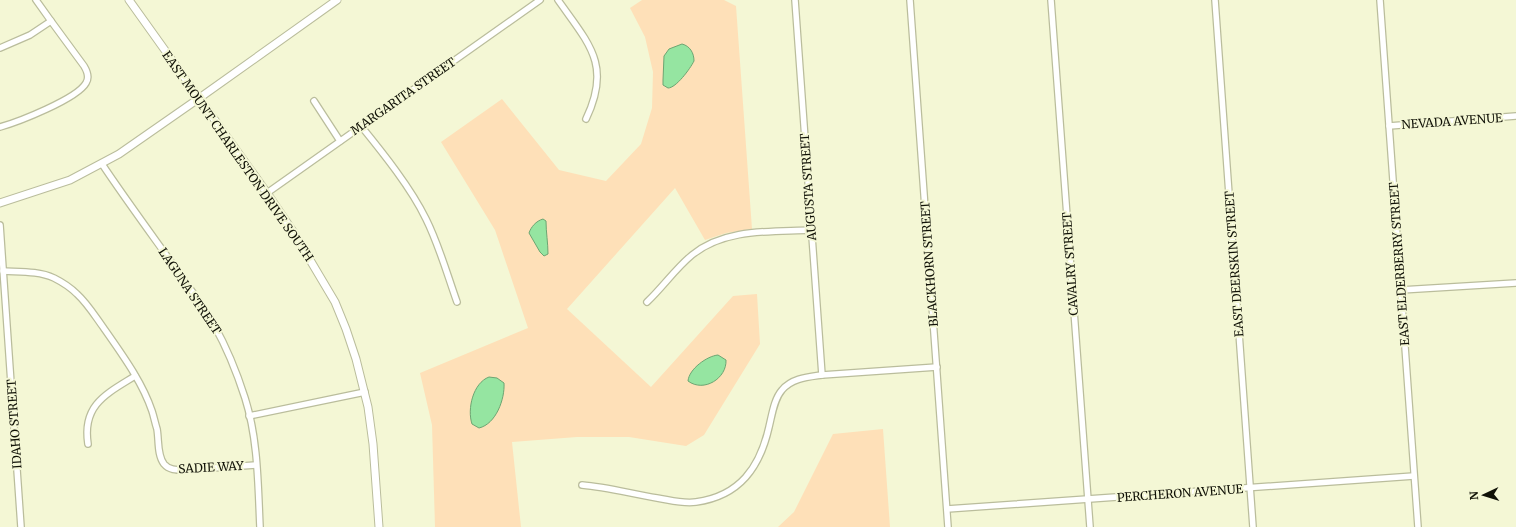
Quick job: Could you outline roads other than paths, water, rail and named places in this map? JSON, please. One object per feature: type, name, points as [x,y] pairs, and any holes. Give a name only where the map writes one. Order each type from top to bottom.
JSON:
[{"type":"street","points":[[0,126],[11,124],[31,116],[69,98],[87,82],[87,72],[84,66],[36,0]]},
{"type":"street","name":"EAST MOUNT CHARLESTON DRIVE SOUTH","points":[[129,0],[198,99],[227,136],[267,193],[309,257],[335,302],[351,344],[365,392],[373,444],[378,527]]},
{"type":"street","points":[[0,203],[70,180],[102,164],[138,141],[337,0]]},
{"type":"street","name":"MARGARITA STREET","points":[[267,193],[540,0]]},
{"type":"street","points":[[558,0],[582,34],[592,51],[596,64],[598,73],[597,89],[593,104],[586,120]]},
{"type":"street","name":"AUGUSTA STREET","points":[[795,0],[822,375]]},
{"type":"street","name":"BLACKHORN STREET","points":[[910,0],[948,527]]},
{"type":"street","name":"CAVALRY STREET","points":[[1051,0],[1090,527]]},
{"type":"street","name":"EAST DEERSKIN STREET","points":[[1215,0],[1253,527]]},
{"type":"street","name":"EAST ELDERBERRY STREET","points":[[1380,0],[1418,527]]},
{"type":"street","points":[[0,48],[30,35],[50,21]]},
{"type":"street","points":[[314,101],[340,140]]},
{"type":"street","name":"NEVADA AVENUE","points":[[1389,126],[1516,116]]},
{"type":"street","points":[[361,126],[412,195],[425,218],[438,246],[457,302]]},
{"type":"street","name":"LAGUNA STREET","points":[[102,164],[199,301],[214,325],[233,363],[250,416],[256,465],[260,527]]},
{"type":"street","name":"IDAHO STREET","points":[[0,225],[22,527]]},
{"type":"street","points":[[647,302],[675,271],[692,255],[708,244],[719,239],[746,234],[811,230]]},
{"type":"street","points":[[3,272],[44,274],[64,283],[76,293],[90,309],[117,346],[135,376],[104,395],[99,400],[91,413],[88,422],[86,432],[88,444]]},
{"type":"street","points":[[1401,290],[1516,283]]},
{"type":"street","points":[[582,485],[678,502],[695,502],[712,498],[737,486],[748,476],[755,466],[766,441],[778,396],[788,385],[797,380],[822,375],[937,367]]},
{"type":"street","name":"SADIE WAY","points":[[135,376],[152,410],[161,459],[164,465],[173,470],[184,470],[256,465]]},
{"type":"street","points":[[250,416],[365,392]]},
{"type":"street","name":"PERCHERON AVENUE","points":[[947,509],[1414,476]]}]
